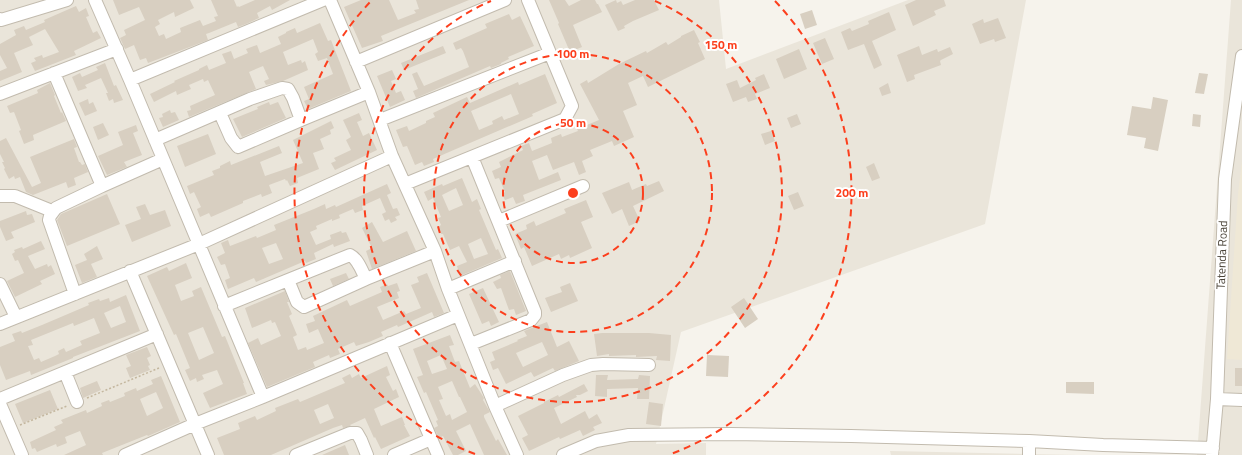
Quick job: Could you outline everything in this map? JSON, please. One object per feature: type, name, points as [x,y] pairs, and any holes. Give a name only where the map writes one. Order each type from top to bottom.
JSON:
[{"type":"street","points":[[0,19],[1,20],[67,0]]},
{"type":"street","points":[[95,0],[263,397]]},
{"type":"street","points":[[130,80],[323,0]]},
{"type":"street","points":[[330,0],[369,92],[392,156],[435,251],[458,315],[495,406],[517,455]]},
{"type":"street","points":[[356,62],[505,0]]},
{"type":"street","points":[[405,184],[565,119],[572,106],[528,0]]},
{"type":"street","points":[[0,94],[117,49]]},
{"type":"street","points":[[380,120],[550,53]]},
{"type":"street","name":"Tatenda Road","points":[[1212,451],[1216,399],[1225,179],[1242,56]]},
{"type":"street","points":[[54,73],[102,186]]},
{"type":"street","points":[[155,140],[282,88],[288,89],[301,120]]},
{"type":"street","points":[[220,113],[231,138],[238,147],[369,92]]},
{"type":"street","points":[[0,324],[199,244],[392,156]]},
{"type":"street","points":[[471,344],[531,320],[535,315],[515,261],[472,157]]},
{"type":"street","points":[[76,294],[49,220],[52,211],[102,186],[163,159]]},
{"type":"street","points":[[499,221],[583,186]]},
{"type":"street","points":[[0,196],[15,196],[52,211]]},
{"type":"street","points":[[288,280],[297,302],[304,307],[366,279],[435,251]]},
{"type":"street","points":[[224,306],[350,255],[357,262],[366,279]]},
{"type":"street","points":[[448,289],[515,261]]},
{"type":"street","points":[[130,271],[208,455]]},
{"type":"street","points":[[0,284],[16,317]]},
{"type":"street","points":[[131,454],[195,424],[458,315]]},
{"type":"street","points":[[0,399],[157,334]]},
{"type":"street","points":[[390,343],[438,455]]},
{"type":"street","points":[[495,406],[563,375],[591,365],[649,365]]},
{"type":"street","points":[[64,372],[77,402]]},
{"type":"street","points":[[1216,399],[1242,400]]},
{"type":"street","points":[[0,404],[5,432],[22,455]]},
{"type":"street","points":[[296,455],[350,433],[357,433],[362,440],[367,455]]},
{"type":"street","points":[[562,455],[596,441],[629,435],[753,435],[1029,441],[1103,450],[1212,451]]},
{"type":"street","points":[[394,455],[432,439]]},
{"type":"street","points":[[1029,441],[1029,455]]},
{"type":"path","points":[[5,432],[170,363]]},
{"type":"shaded area","points":[[0,0],[719,0],[726,69],[908,0],[1026,0],[985,224],[681,332],[656,444],[706,443],[706,455],[0,455]]},
{"type":"shaded area","points":[[1231,0],[1242,0],[1242,455],[1197,455]]},
{"type":"shaded area","points":[[1242,161],[1242,360],[1227,359],[1238,194]]},
{"type":"shaded area","points":[[890,451],[1077,455],[891,455]]},
{"type":"building","points":[[113,0],[190,0],[194,8],[175,17],[174,12],[158,20],[160,24],[155,27],[159,36],[164,34],[166,39],[181,32],[180,28],[200,20],[203,26],[216,21],[214,17],[218,16],[211,0],[234,0],[237,7],[239,7],[255,0],[290,0],[272,10],[270,6],[257,13],[259,18],[246,24],[238,27],[236,22],[206,34],[208,40],[148,63],[146,58],[140,60],[134,45],[125,49],[120,38],[126,35],[124,30],[145,20],[139,7],[119,15]]},
{"type":"building","points":[[361,0],[389,0],[398,20],[416,13],[414,10],[419,9],[416,0],[469,0],[381,36],[383,41],[362,48],[344,7]]},
{"type":"building","points":[[549,0],[565,0],[569,6],[581,0],[595,0],[598,4],[602,12],[573,25],[582,47],[570,52]]},
{"type":"building","points":[[616,0],[617,3],[621,1],[623,5],[635,0],[654,0],[659,10],[633,21],[624,26],[625,28],[618,31],[605,5]]},
{"type":"building","points":[[916,0],[944,0],[946,6],[934,11],[936,15],[913,26],[905,5]]},
{"type":"building","points":[[76,6],[79,12],[86,8],[89,16],[86,17],[93,33],[97,31],[101,38],[74,51],[76,55],[35,71],[31,63],[36,61],[34,58],[42,55],[43,58],[59,52],[45,29],[29,37],[33,45],[14,53],[22,72],[0,81],[0,71],[7,68],[0,55],[0,44],[16,35],[14,30],[24,26],[26,30],[45,22],[44,20]]},
{"type":"building","points":[[812,10],[817,25],[805,29],[800,14]]},
{"type":"building","points":[[889,12],[896,30],[872,41],[882,65],[874,69],[864,44],[848,50],[841,32],[850,28],[852,31],[869,24],[868,21]]},
{"type":"building","points":[[509,14],[512,20],[520,16],[534,46],[508,57],[509,59],[501,64],[491,68],[490,66],[416,98],[413,91],[418,89],[412,74],[417,72],[424,86],[469,67],[461,48],[456,50],[453,43],[487,28],[485,24]]},
{"type":"building","points":[[998,18],[1006,38],[995,42],[994,39],[980,44],[972,24],[983,19],[984,23]]},
{"type":"building","points":[[320,23],[328,41],[331,40],[351,91],[308,109],[304,101],[309,99],[304,87],[333,74],[327,58],[318,61],[315,54],[318,52],[313,39],[283,52],[288,65],[301,60],[302,63],[305,61],[308,70],[283,81],[266,85],[264,81],[269,79],[263,66],[249,72],[256,89],[189,117],[187,111],[191,110],[190,106],[215,95],[208,80],[204,82],[203,79],[189,85],[191,89],[177,95],[176,91],[154,102],[150,94],[207,65],[209,70],[226,63],[222,54],[231,51],[234,59],[248,53],[246,49],[257,45],[260,53],[281,44],[278,37],[286,32],[295,28],[297,33]]},
{"type":"building","points":[[694,30],[700,42],[698,43],[705,59],[648,87],[643,76],[628,83],[637,105],[623,111],[634,137],[614,146],[612,141],[590,150],[593,156],[582,161],[586,172],[579,175],[574,162],[553,170],[547,155],[532,161],[539,180],[558,172],[561,180],[523,195],[525,201],[516,204],[513,197],[505,200],[502,194],[505,192],[499,178],[495,179],[492,171],[501,167],[499,162],[523,150],[521,146],[529,143],[532,151],[552,143],[551,138],[561,134],[562,137],[578,131],[577,129],[599,120],[580,84],[587,80],[588,83],[619,64],[646,51],[647,53],[666,42],[668,45],[681,36]]},
{"type":"building","points":[[825,38],[834,59],[822,64],[813,43]]},
{"type":"building","points":[[443,46],[446,53],[404,70],[401,63]]},
{"type":"building","points":[[919,46],[922,55],[937,49],[938,52],[950,47],[953,54],[941,60],[941,65],[914,75],[915,79],[907,82],[897,55]]},
{"type":"building","points":[[799,49],[807,69],[784,79],[776,59]]},
{"type":"building","points":[[105,63],[114,86],[116,85],[123,100],[114,103],[113,99],[109,101],[106,93],[108,93],[101,78],[85,85],[87,88],[78,91],[72,77],[80,73],[82,77],[98,70],[96,67]]},
{"type":"building","points":[[392,70],[396,79],[391,81],[396,93],[401,91],[405,100],[390,107],[377,76]]},
{"type":"building","points":[[1199,73],[1208,74],[1204,94],[1195,93]]},
{"type":"building","points":[[545,74],[557,103],[532,114],[533,116],[433,159],[434,162],[424,166],[422,162],[415,165],[407,146],[403,147],[396,130],[407,126],[409,131],[435,117],[433,113],[467,97],[470,103],[518,82],[519,85]],"holes":[[[511,94],[519,114],[504,120],[502,116],[492,121],[493,124],[479,130],[471,111]]]},
{"type":"building","points":[[764,74],[770,88],[755,94],[757,99],[748,102],[746,97],[733,102],[726,84],[737,80],[740,88]]},
{"type":"building","points":[[50,83],[61,113],[62,112],[66,121],[33,135],[34,140],[24,144],[19,131],[21,130],[14,112],[10,113],[7,106],[38,93],[37,90]]},
{"type":"building","points":[[888,83],[891,93],[882,96],[879,88]]},
{"type":"building","points":[[1153,97],[1168,100],[1158,151],[1144,148],[1146,138],[1127,135],[1132,106],[1151,109]]},
{"type":"building","points":[[88,99],[89,104],[93,102],[97,111],[85,116],[79,103]]},
{"type":"building","points":[[269,102],[270,105],[278,102],[286,118],[242,137],[233,119],[258,109],[257,107]]},
{"type":"building","points":[[170,110],[171,113],[175,112],[179,120],[163,127],[159,118],[163,117],[162,114]]},
{"type":"building","points":[[359,113],[362,120],[357,122],[363,136],[369,133],[377,150],[335,170],[331,163],[336,161],[334,158],[351,150],[346,140],[351,137],[343,120]]},
{"type":"building","points":[[797,114],[801,124],[791,128],[787,118]]},
{"type":"building","points":[[1193,114],[1201,115],[1200,127],[1192,126]]},
{"type":"building","points":[[331,121],[334,128],[330,130],[331,134],[320,139],[324,149],[313,153],[319,169],[297,178],[298,183],[290,186],[285,179],[269,185],[272,193],[262,197],[261,194],[243,201],[243,203],[211,217],[209,213],[200,217],[197,209],[201,207],[194,192],[190,194],[187,186],[214,175],[212,171],[220,168],[220,166],[230,161],[231,165],[279,146],[282,153],[260,162],[265,176],[303,163],[293,140]]},
{"type":"building","points":[[103,123],[109,135],[98,140],[93,127]]},
{"type":"building","points":[[136,125],[138,131],[133,133],[142,155],[124,162],[127,167],[107,175],[98,156],[123,145],[118,132]]},
{"type":"building","points":[[771,131],[775,141],[765,145],[761,134]]},
{"type":"building","points":[[208,134],[216,154],[185,167],[177,146]]},
{"type":"building","points":[[6,138],[32,187],[41,183],[30,157],[74,139],[77,147],[74,148],[79,162],[82,165],[85,164],[88,172],[74,178],[76,185],[68,188],[66,182],[33,195],[26,192],[20,177],[15,179],[14,176],[9,179],[4,169],[5,168],[2,162],[4,162],[0,154],[0,141]]},
{"type":"building","points":[[874,163],[880,178],[872,181],[866,167]]},
{"type":"building","points":[[462,178],[472,202],[477,199],[481,209],[479,210],[496,250],[498,249],[502,258],[460,276],[457,266],[467,262],[459,246],[450,250],[438,227],[441,225],[438,218],[441,217],[433,198],[428,201],[424,192],[442,184],[443,186]],"holes":[[[456,188],[463,205],[449,211],[442,195]],[[481,238],[488,254],[474,259],[468,244]]]},
{"type":"building","points":[[659,181],[664,191],[633,206],[640,221],[629,226],[622,209],[612,214],[602,193],[629,182],[632,190],[646,184],[647,186]]},
{"type":"building","points":[[387,184],[391,193],[387,195],[393,209],[397,208],[400,215],[395,217],[397,220],[391,223],[389,219],[385,221],[382,214],[386,212],[380,198],[362,206],[363,210],[355,213],[353,209],[339,215],[340,218],[332,221],[332,219],[316,226],[317,229],[310,232],[316,245],[331,239],[330,235],[341,231],[342,233],[346,232],[350,241],[334,247],[333,244],[314,253],[316,259],[306,263],[305,261],[256,282],[254,278],[228,289],[225,280],[230,278],[225,264],[221,265],[217,257],[225,253],[221,243],[228,240],[230,246],[256,236],[257,238],[276,230],[274,225],[325,204],[326,209],[335,205],[336,207]],"holes":[[[276,243],[283,259],[269,264],[262,248]]]},
{"type":"building","points":[[798,192],[804,206],[794,210],[788,196]]},
{"type":"building","points":[[107,194],[120,224],[67,246],[57,220],[61,214]]},
{"type":"building","points":[[586,200],[593,217],[581,222],[592,248],[570,258],[569,255],[561,259],[559,254],[532,266],[524,247],[521,249],[515,234],[527,229],[526,225],[534,221],[536,226],[566,213],[564,209]]},
{"type":"building","points":[[145,204],[150,215],[165,210],[171,226],[132,242],[125,225],[141,219],[136,207]]},
{"type":"building","points":[[26,211],[27,215],[32,214],[35,222],[11,232],[14,238],[6,241],[0,227],[0,221]]},
{"type":"building","points":[[372,222],[383,242],[407,231],[416,251],[372,269],[366,251],[372,248],[362,228]]},
{"type":"building","points":[[41,241],[45,249],[28,256],[35,269],[47,264],[48,267],[51,265],[55,274],[40,281],[42,284],[15,297],[7,281],[24,273],[18,260],[15,261],[12,254],[15,252],[14,250],[22,247],[23,249]]},
{"type":"building","points":[[97,246],[103,259],[91,264],[97,277],[82,283],[75,265],[87,260],[84,254]]},
{"type":"building","points":[[186,263],[192,278],[175,285],[181,301],[194,296],[192,291],[201,287],[222,337],[225,336],[247,394],[210,408],[203,393],[223,384],[217,370],[202,375],[204,379],[197,382],[196,378],[190,381],[185,370],[190,368],[176,334],[174,335],[147,276],[167,267],[169,271]],"holes":[[[203,327],[214,353],[199,360],[188,333]]]},
{"type":"building","points":[[510,271],[526,311],[516,315],[514,309],[509,310],[501,288],[497,289],[493,282],[501,278],[500,275]]},
{"type":"building","points":[[346,273],[349,279],[333,286],[330,279]]},
{"type":"building","points":[[427,273],[444,313],[434,317],[432,312],[398,327],[397,325],[381,332],[383,336],[369,342],[356,346],[354,342],[338,349],[340,354],[330,358],[329,355],[313,362],[315,367],[267,387],[248,343],[258,338],[261,345],[281,336],[275,322],[272,323],[271,320],[252,328],[245,308],[285,291],[289,302],[287,302],[292,314],[289,316],[297,335],[293,337],[298,350],[306,347],[307,350],[324,343],[318,329],[309,333],[306,324],[315,321],[313,316],[347,300],[350,306],[382,292],[380,287],[387,284],[388,286],[397,283],[400,291],[397,292],[399,298],[377,307],[383,320],[404,311],[406,314],[421,308],[411,285],[419,282],[417,277]]},
{"type":"building","points":[[570,283],[578,301],[551,312],[545,298],[562,292],[560,287]]},
{"type":"building","points":[[483,288],[499,322],[491,326],[489,321],[482,324],[469,294]]},
{"type":"building","points":[[126,295],[140,331],[31,375],[30,371],[6,380],[0,365],[0,347],[15,341],[12,334],[21,331],[22,333],[42,325],[89,305],[88,303],[99,299],[100,301],[109,298],[110,302]],"holes":[[[120,306],[126,322],[111,328],[104,313]],[[94,318],[100,333],[80,341],[82,345],[66,352],[64,348],[58,351],[59,354],[41,362],[39,358],[34,360],[28,346],[33,345],[31,340],[73,323],[74,326]]]},
{"type":"building","points":[[744,298],[758,319],[745,328],[731,307]]},
{"type":"building","points":[[547,322],[557,347],[569,341],[579,361],[555,371],[553,368],[534,377],[531,372],[506,384],[498,368],[493,370],[490,362],[495,360],[492,352],[527,336],[524,331]],"holes":[[[542,342],[548,355],[523,367],[516,353]]]},
{"type":"building","points":[[649,333],[671,335],[670,361],[656,360],[657,356],[609,356],[609,354],[597,356],[594,334]]},
{"type":"building","points":[[450,335],[454,345],[449,346],[455,362],[459,361],[470,388],[475,384],[484,398],[483,400],[490,412],[484,415],[484,417],[496,441],[498,439],[507,455],[484,455],[470,424],[456,431],[466,451],[458,455],[453,455],[443,436],[439,438],[434,428],[438,426],[436,421],[438,420],[426,392],[424,393],[417,377],[423,375],[413,349]],"holes":[[[441,355],[447,369],[432,374],[427,361]],[[452,381],[467,412],[452,420],[450,414],[446,416],[439,400],[443,399],[438,387]]]},
{"type":"building","points":[[147,347],[151,356],[147,358],[150,365],[148,366],[150,370],[130,378],[126,368],[131,366],[126,355]]},
{"type":"building","points":[[707,355],[729,356],[728,377],[706,376]]},
{"type":"building","points":[[387,366],[390,375],[386,377],[393,391],[396,389],[399,397],[374,409],[381,426],[402,417],[404,425],[410,436],[381,449],[365,418],[350,425],[351,426],[343,428],[342,425],[333,428],[271,455],[224,455],[217,438],[240,429],[238,423],[255,416],[257,420],[276,411],[275,408],[298,399],[300,402],[345,383],[342,378],[350,374],[352,378],[359,374],[361,378]],"holes":[[[328,404],[334,418],[320,424],[314,410]]]},
{"type":"building","points":[[1235,368],[1242,368],[1242,386],[1235,386]]},
{"type":"building","points":[[596,375],[608,375],[607,380],[638,379],[639,375],[650,376],[649,399],[637,399],[638,388],[607,389],[607,397],[595,396]]},
{"type":"building","points":[[161,376],[180,422],[102,453],[103,455],[64,455],[86,445],[80,431],[65,437],[67,443],[57,447],[56,444],[37,452],[35,448],[32,449],[30,442],[56,430],[54,427],[63,423],[61,420],[86,410],[87,413],[102,406],[101,403],[109,400],[110,402],[125,396],[124,393],[136,388],[137,391],[153,384],[151,380]],"holes":[[[156,392],[163,408],[147,416],[140,399]]]},
{"type":"building","points":[[97,381],[101,390],[83,398],[80,388]]},
{"type":"building","points":[[1066,382],[1094,382],[1094,394],[1066,393]]},
{"type":"building","points":[[584,384],[588,391],[580,395],[576,395],[577,397],[554,408],[561,424],[585,411],[589,419],[597,414],[602,423],[593,427],[595,430],[583,436],[580,430],[560,439],[559,437],[529,451],[522,438],[528,435],[518,416],[558,395],[559,397]]},
{"type":"building","points":[[50,390],[58,409],[23,423],[15,404]]},
{"type":"building","points":[[649,402],[663,404],[661,426],[646,424]]},
{"type":"building","points":[[345,445],[349,455],[322,455]]}]
